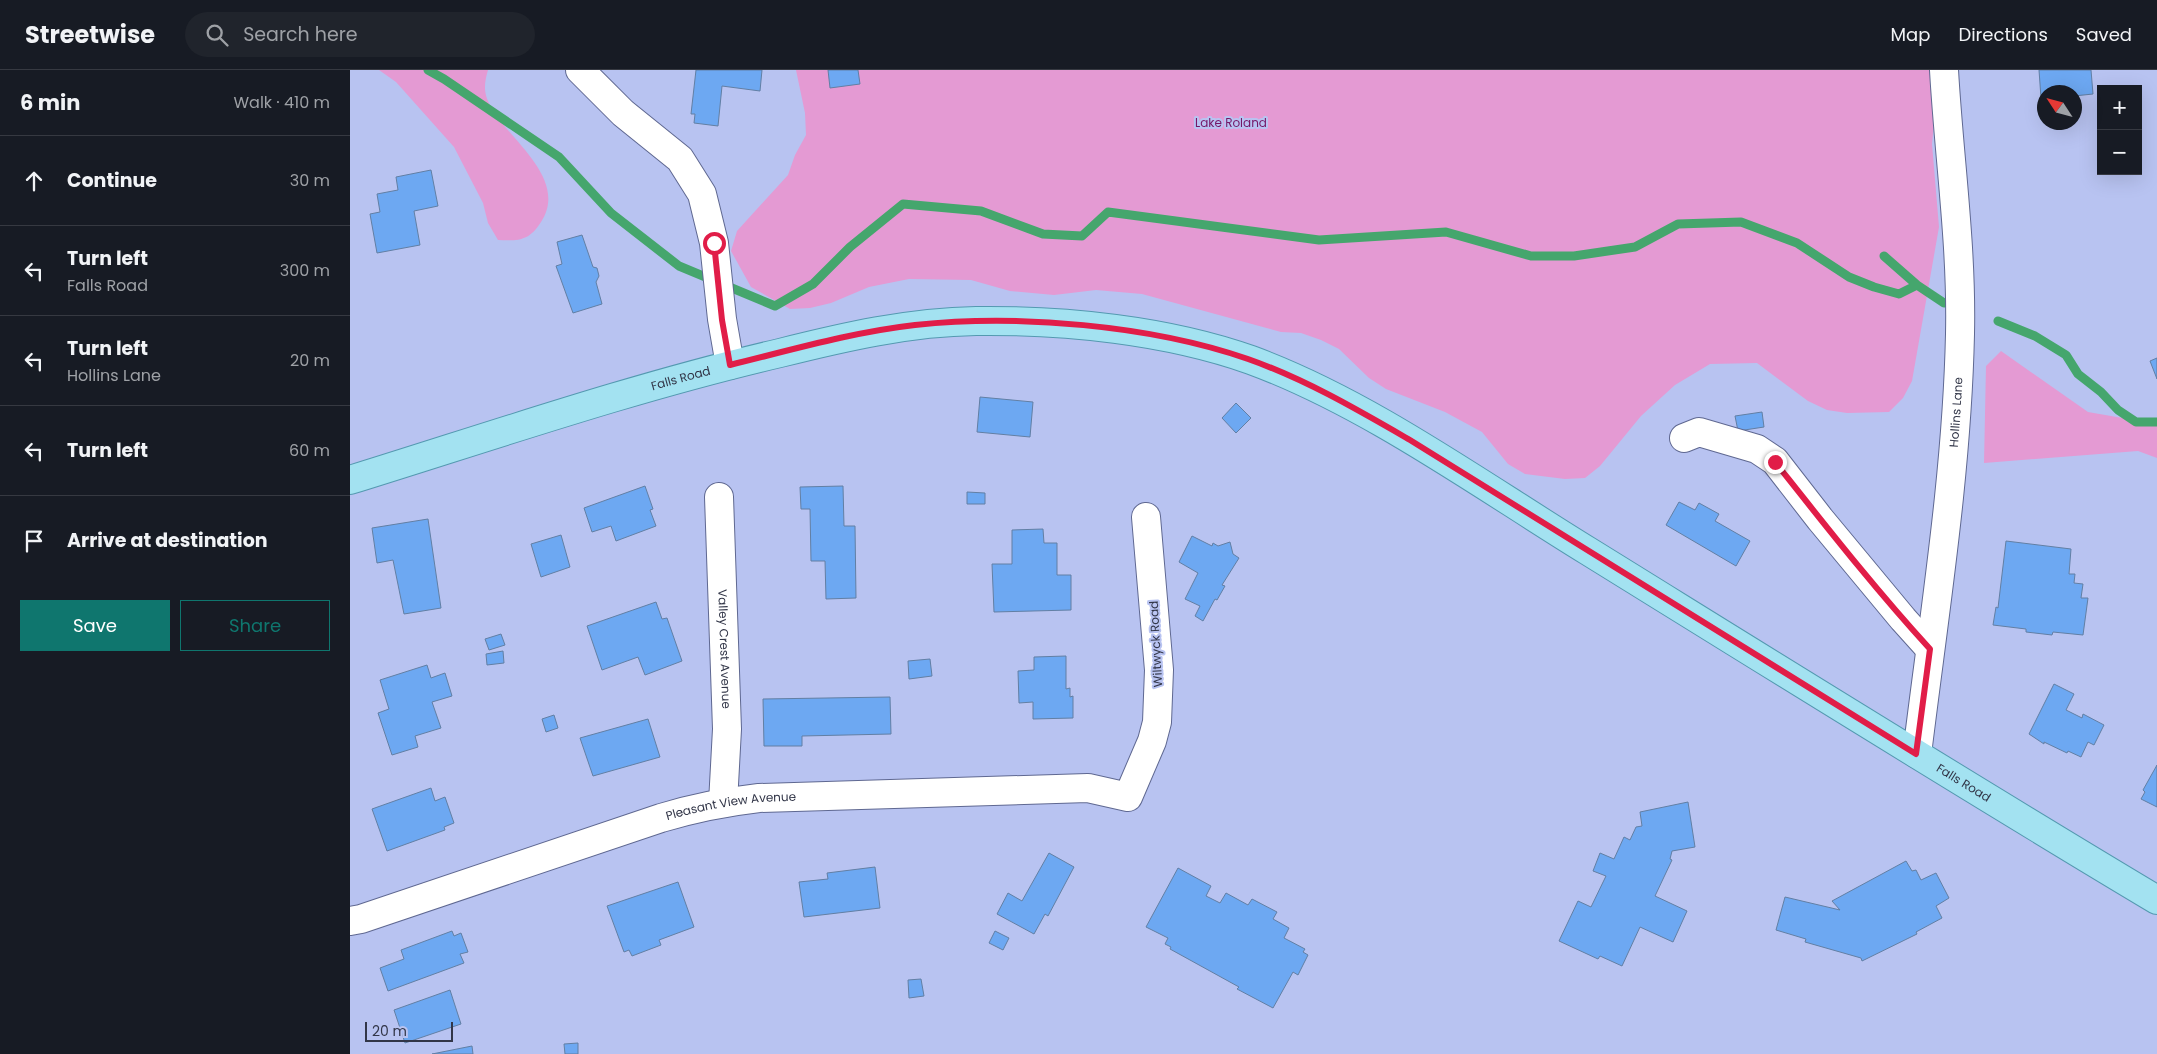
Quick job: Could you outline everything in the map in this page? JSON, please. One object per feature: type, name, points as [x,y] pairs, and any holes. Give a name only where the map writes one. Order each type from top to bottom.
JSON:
[{"type":"main road","name":"Falls Road","points":[[350,480],[648,388],[730,365],[857,334],[914,326],[972,321],[1029,322],[1088,326],[1192,343],[1248,359],[1318,390],[1410,440],[1916,754],[2157,900]]},
{"type":"street","points":[[580,70],[623,113],[680,159],[702,194],[714,243],[722,320],[730,365]]},
{"type":"street","name":"Hollins Lane","points":[[1916,754],[1948,498],[1958,388],[1960,331],[1956,209],[1944,70]]},
{"type":"street","points":[[1684,438],[1699,432],[1757,449],[1775,462],[1839,542],[1930,649]]},
{"type":"street","name":"Valley Crest Avenue","points":[[719,497],[726,729],[723,802]]},
{"type":"street","name":"Wiltwyck Road","points":[[1128,796],[1152,741],[1157,722],[1159,670],[1146,517]]},
{"type":"street","name":"Pleasant View Avenue","points":[[350,921],[361,919],[661,818],[701,806],[723,802],[758,798],[1088,788],[1128,796]]},
{"type":"green space","points":[[379,70],[488,70],[485,88],[488,102],[499,120],[533,161],[542,175],[548,191],[548,206],[541,222],[532,233],[518,240],[498,240],[488,223],[483,203],[454,147],[396,82]]},
{"type":"green space","name":"Lake Roland","points":[[796,70],[1930,70],[1934,123],[1932,144],[1939,227],[1912,381],[1903,398],[1889,412],[1847,413],[1827,410],[1808,401],[1757,363],[1710,364],[1675,385],[1641,416],[1600,466],[1585,478],[1565,479],[1525,474],[1508,464],[1482,432],[1445,412],[1386,389],[1369,378],[1339,349],[1321,340],[1301,333],[1281,332],[1142,294],[1096,290],[1054,295],[1010,291],[971,280],[909,279],[869,287],[831,303],[810,308],[790,309],[751,287],[731,251],[737,231],[788,175],[795,155],[806,135],[805,113]]},
{"type":"green space","points":[[2001,351],[2088,412],[2157,424],[2157,458],[2138,451],[1984,463],[1986,366]]},
{"type":"building","points":[[696,70],[762,70],[760,91],[722,86],[718,126],[694,123],[695,114],[691,114]]},
{"type":"building","points":[[828,70],[858,70],[860,84],[830,88]]},
{"type":"building","points":[[2039,70],[2091,70],[2093,94],[2082,95],[2082,85],[2040,85]]},
{"type":"building","points":[[431,170],[438,206],[414,211],[420,245],[377,253],[370,214],[380,212],[377,194],[398,190],[396,177]]},
{"type":"building","points":[[582,235],[593,267],[597,268],[599,276],[596,282],[602,304],[573,313],[556,266],[562,264],[557,242]]},
{"type":"building","points":[[2157,358],[2157,379],[2150,361]]},
{"type":"building","points":[[980,397],[1033,402],[1030,437],[977,432]]},
{"type":"building","points":[[1236,403],[1251,418],[1236,433],[1222,418]]},
{"type":"building","points":[[1762,412],[1764,427],[1738,431],[1735,416]]},
{"type":"building","points":[[645,486],[653,509],[650,510],[656,526],[616,541],[611,526],[592,532],[584,508]]},
{"type":"building","points":[[843,486],[844,526],[855,526],[856,598],[826,599],[825,561],[811,561],[810,509],[801,509],[800,487]]},
{"type":"building","points":[[967,492],[985,493],[985,504],[967,504]]},
{"type":"building","points":[[1679,502],[1695,510],[1699,503],[1719,514],[1715,521],[1750,541],[1736,566],[1666,525]]},
{"type":"building","points":[[428,519],[441,608],[404,614],[393,560],[377,563],[372,528]]},
{"type":"building","points":[[1043,529],[1044,543],[1057,543],[1057,575],[1071,575],[1071,610],[994,612],[992,564],[1012,564],[1012,530]]},
{"type":"building","points":[[561,535],[570,567],[541,577],[531,544]]},
{"type":"building","points":[[1192,536],[1212,546],[1213,543],[1218,546],[1230,542],[1233,554],[1239,558],[1222,585],[1225,586],[1217,600],[1215,599],[1203,621],[1195,616],[1200,606],[1185,599],[1198,573],[1179,562]]},
{"type":"building","points":[[2006,541],[2071,549],[2069,574],[2075,574],[2074,583],[2083,584],[2081,598],[2088,598],[2083,635],[2053,632],[2052,635],[2026,632],[2026,629],[1993,625],[1996,607],[1998,608]]},
{"type":"building","points":[[656,602],[662,619],[667,618],[682,661],[645,675],[638,657],[602,670],[587,626]]},
{"type":"building","points":[[501,634],[505,645],[489,650],[485,639]]},
{"type":"building","points":[[503,651],[504,663],[487,665],[486,654]]},
{"type":"building","points":[[1066,656],[1066,689],[1070,688],[1070,697],[1073,696],[1073,718],[1033,719],[1033,702],[1019,703],[1018,671],[1034,670],[1034,657]]},
{"type":"building","points":[[930,659],[932,676],[909,679],[908,661]]},
{"type":"building","points":[[427,665],[431,678],[445,673],[452,696],[432,702],[441,728],[415,736],[418,747],[392,755],[378,713],[389,709],[380,680]]},
{"type":"building","points":[[2054,684],[2074,694],[2066,710],[2082,718],[2083,714],[2104,725],[2094,745],[2088,742],[2081,757],[2068,751],[2067,753],[2044,742],[2044,744],[2029,734]]},
{"type":"building","points":[[890,697],[891,734],[802,736],[802,746],[764,746],[763,699]]},
{"type":"building","points":[[554,715],[558,728],[546,732],[542,719]]},
{"type":"building","points":[[648,719],[660,757],[593,776],[580,738]]},
{"type":"building","points":[[2157,765],[2157,807],[2141,799],[2145,792],[2143,790]]},
{"type":"building","points":[[431,788],[435,801],[445,797],[454,823],[444,827],[445,830],[387,851],[372,809]]},
{"type":"building","points":[[1688,802],[1695,847],[1672,851],[1670,859],[1672,860],[1655,896],[1687,911],[1673,942],[1640,927],[1622,966],[1600,956],[1598,959],[1559,941],[1578,901],[1591,907],[1606,876],[1593,871],[1600,853],[1614,859],[1624,837],[1630,840],[1636,827],[1642,826],[1640,812]]},
{"type":"building","points":[[1049,853],[1074,867],[1048,916],[1045,914],[1034,934],[997,914],[1008,893],[1022,901]]},
{"type":"building","points":[[1906,861],[1912,871],[1916,870],[1921,880],[1936,873],[1949,898],[1936,906],[1942,918],[1916,932],[1917,934],[1862,961],[1861,958],[1805,942],[1806,939],[1776,930],[1785,897],[1840,910],[1832,901]]},
{"type":"building","points":[[875,867],[880,908],[804,917],[799,882],[828,879],[827,873]]},
{"type":"building","points":[[1178,868],[1211,886],[1206,896],[1220,903],[1226,893],[1248,905],[1252,899],[1277,912],[1273,919],[1289,928],[1284,938],[1305,949],[1303,952],[1308,955],[1298,975],[1293,972],[1273,1008],[1170,949],[1171,947],[1165,944],[1168,938],[1146,927]]},
{"type":"building","points":[[678,882],[694,927],[659,940],[661,945],[632,956],[629,950],[624,952],[607,906]]},
{"type":"building","points":[[452,931],[454,936],[461,933],[468,952],[460,954],[464,963],[388,991],[380,968],[404,959],[401,950]]},
{"type":"building","points":[[995,931],[1009,938],[1003,950],[989,943]]},
{"type":"building","points":[[921,979],[924,996],[909,998],[908,980]]},
{"type":"building","points":[[450,990],[461,1024],[405,1043],[394,1010]]},
{"type":"building","points":[[578,1043],[578,1054],[565,1054],[564,1044]]},
{"type":"building","points":[[472,1046],[473,1054],[432,1054]]},
{"type":"waterway","points":[[428,70],[559,157],[611,213],[679,266],[775,306],[813,284],[850,247],[903,204],[981,211],[1043,234],[1082,236],[1108,212],[1319,240],[1446,232],[1531,256],[1574,256],[1635,247],[1678,224],[1741,222],[1797,243],[1849,277],[1874,287],[1899,294],[1917,285]]},
{"type":"waterway","points":[[1884,256],[1917,285],[1944,303]]},
{"type":"waterway","points":[[1998,321],[2035,336],[2066,355],[2078,374],[2101,392],[2118,410],[2136,422],[2157,422]]},
{"type":"route","points":[[714,243],[722,320],[730,365],[857,334],[914,326],[972,321],[1088,326],[1200,345],[1248,359],[1288,375],[1325,393],[1410,440],[1916,754],[1930,649],[1820,519],[1775,462]]}]
